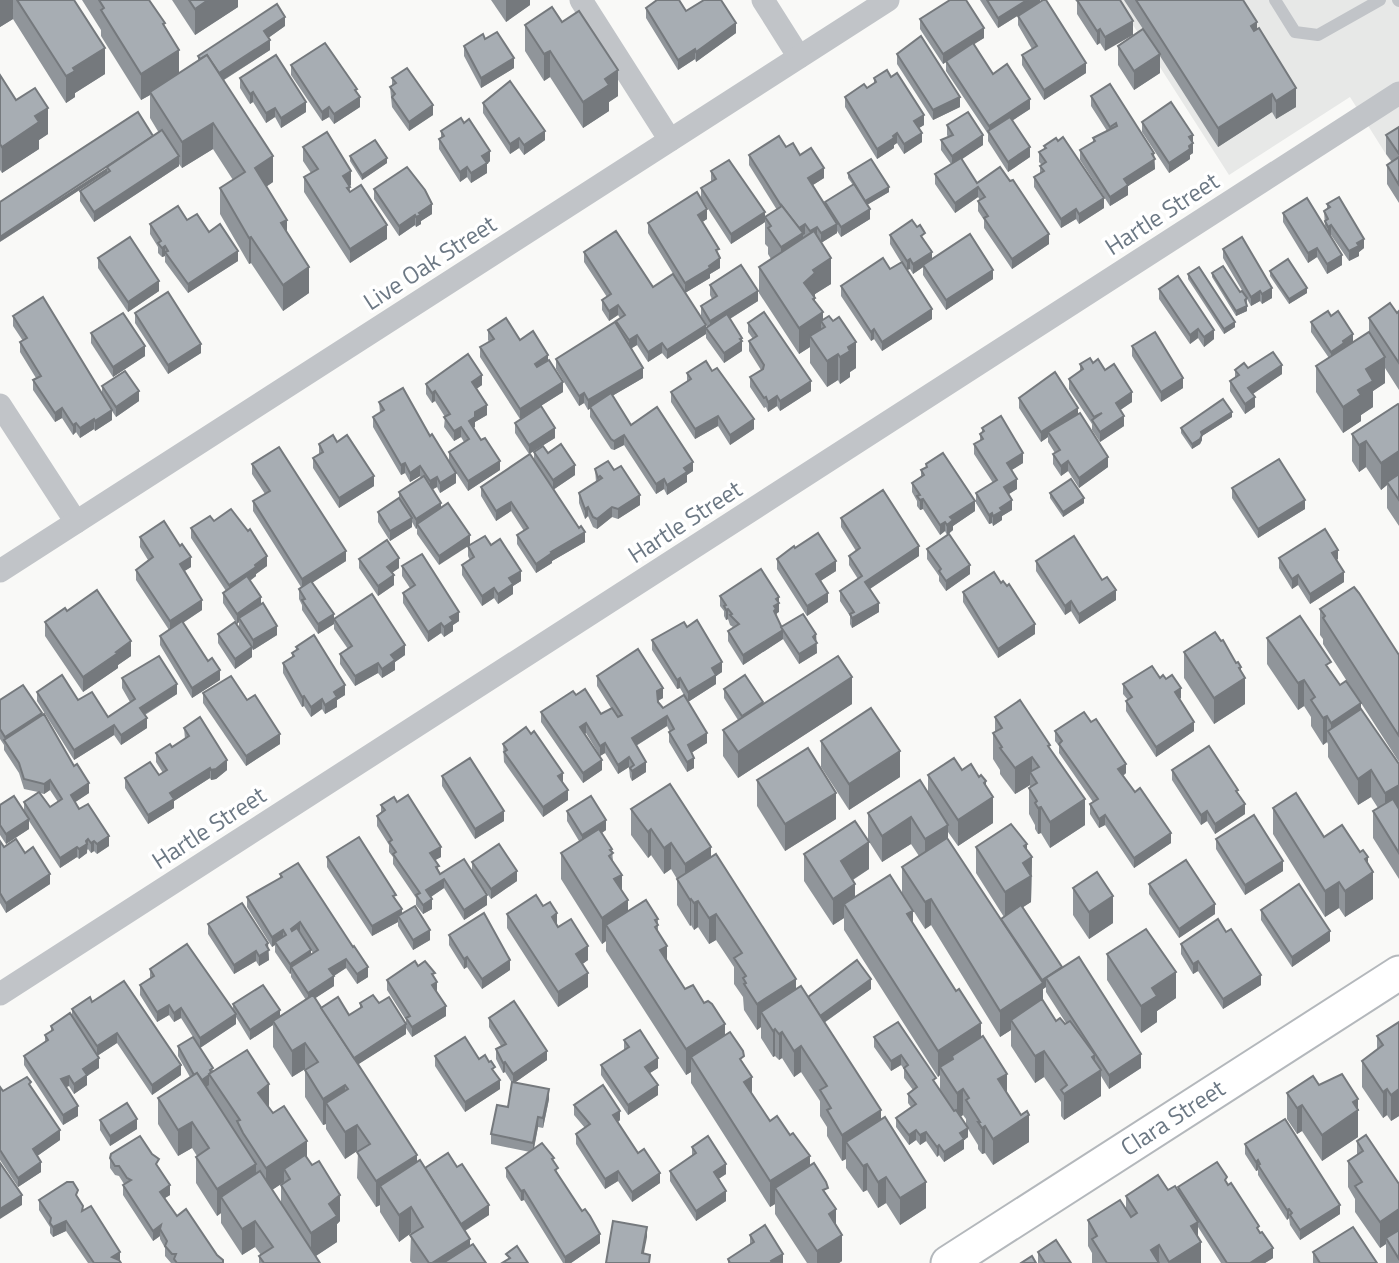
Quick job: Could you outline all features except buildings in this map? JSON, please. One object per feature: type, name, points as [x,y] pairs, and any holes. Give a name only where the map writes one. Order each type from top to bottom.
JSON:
[{"type":"street","points":[[580,0],[670,140]]},
{"type":"street","points":[[763,0],[799,57]]},
{"type":"street","name":"Live Oak Street","points":[[0,571],[888,0]]},
{"type":"street","name":"Hartle Street","points":[[0,994],[1399,93]]},
{"type":"street","points":[[0,405],[76,522]]},
{"type":"street","name":"Clara Street","points":[[948,1263],[1399,973]]},
{"type":"lane","points":[[1275,0],[1295,32],[1318,35],[1380,0]]},
{"type":"shaded area","points":[[1117,0],[1399,0],[1399,175],[1350,97],[1229,175]]}]
